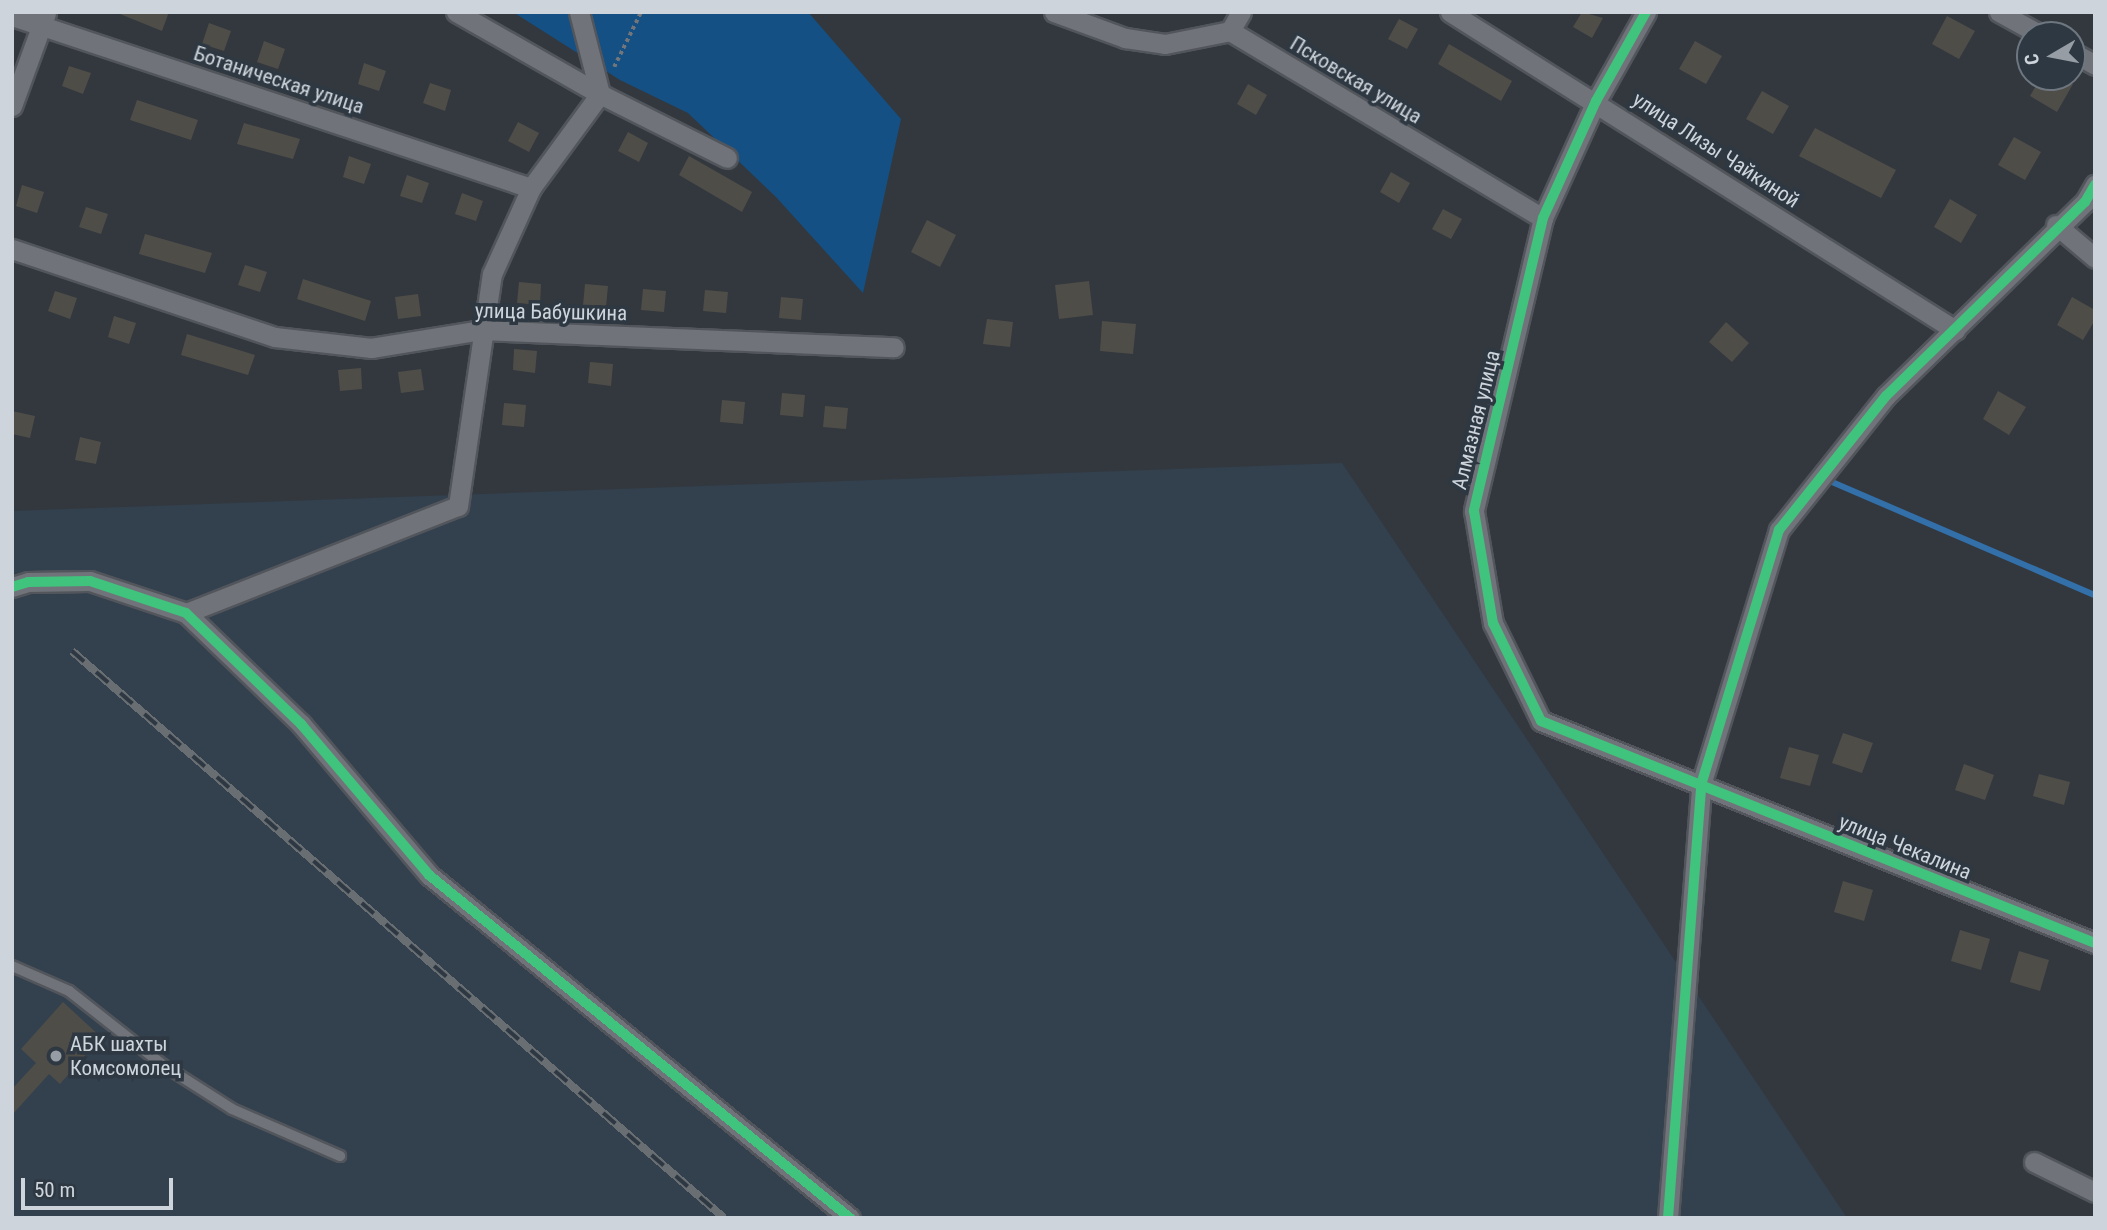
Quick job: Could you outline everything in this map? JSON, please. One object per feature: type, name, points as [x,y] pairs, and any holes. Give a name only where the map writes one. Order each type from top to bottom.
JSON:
[{"type":"street","points":[[456,12],[600,94],[727,158]]},
{"type":"street","points":[[579,12],[600,94]]},
{"type":"street","points":[[1054,12],[1125,38],[1165,44],[1230,31],[1241,12]]},
{"type":"street","name":"улица Лизы Чайкиной","points":[[1450,12],[1596,101],[1955,330]]},
{"type":"street","name":"Алмазная улица","points":[[1646,12],[1596,101],[1543,218],[1474,511],[1493,623],[1541,721],[1701,785]]},
{"type":"street","points":[[1999,12],[2016,22]]},
{"type":"street","name":"Ботаническая улица","points":[[12,16],[44,19],[531,188]]},
{"type":"street","points":[[12,106],[44,19]]},
{"type":"street","name":"Псковская улица","points":[[1230,31],[1543,218]]},
{"type":"street","points":[[186,613],[458,506],[481,330],[492,274],[531,188],[600,94]]},
{"type":"street","points":[[1668,1218],[1701,785],[1779,530],[1886,396],[1955,330],[2056,226],[2085,202],[2095,185]]},
{"type":"street","points":[[2056,226],[2095,258]]},
{"type":"street","name":"улица Бабушкина","points":[[12,249],[275,337],[371,348],[481,330],[894,347]]},
{"type":"street","points":[[12,587],[28,582],[90,581],[186,613],[302,724],[429,875],[850,1218]]},
{"type":"street","name":"улица Чекалина","points":[[1701,785],[2095,943]]},
{"type":"street","points":[[2034,1162],[2095,1192]]},
{"type":"lane","points":[[12,966],[69,991],[163,1065],[232,1109],[340,1156]]},
{"type":"path","points":[[600,94],[641,12]]},
{"type":"shaded area","points":[[513,12],[808,12],[901,119],[863,293],[776,197],[688,113],[620,80]]},
{"type":"shaded area","points":[[1342,463],[1847,1218],[12,1218],[12,511]]},
{"type":"building","points":[[115,12],[169,12],[162,31]]},
{"type":"building","points":[[1582,12],[1603,18],[1592,38],[1573,27]]},
{"type":"building","points":[[1947,16],[1975,31],[1959,59],[1932,44]]},
{"type":"building","points":[[1399,19],[1418,29],[1407,49],[1388,39]]},
{"type":"building","points":[[209,23],[231,31],[224,51],[202,44]]},
{"type":"building","points":[[264,41],[285,49],[278,69],[257,62]]},
{"type":"building","points":[[1695,41],[1722,56],[1706,84],[1679,69]]},
{"type":"building","points":[[1449,44],[1512,81],[1501,101],[1438,64]]},
{"type":"building","points":[[364,63],[386,71],[379,91],[358,84]]},
{"type":"building","points":[[69,66],[91,73],[83,94],[62,86]]},
{"type":"building","points":[[430,83],[451,90],[445,111],[423,103]]},
{"type":"building","points":[[1248,84],[1267,95],[1256,115],[1237,104]]},
{"type":"building","points":[[1762,91],[1789,106],[1773,134],[1746,119]]},
{"type":"building","points":[[2033,91],[2069,91],[2057,112],[2030,96]]},
{"type":"building","points":[[137,100],[198,120],[191,140],[130,120]]},
{"type":"building","points":[[518,122],[539,133],[529,152],[508,141]]},
{"type":"building","points":[[244,123],[300,139],[293,159],[237,144]]},
{"type":"building","points":[[1815,128],[1896,170],[1881,198],[1799,156]]},
{"type":"building","points":[[628,132],[648,143],[639,162],[618,151]]},
{"type":"building","points":[[2014,137],[2041,152],[2025,180],[1998,165]]},
{"type":"building","points":[[349,156],[371,164],[364,184],[343,177]]},
{"type":"building","points":[[689,156],[752,192],[742,212],[679,175]]},
{"type":"building","points":[[1391,172],[1410,183],[1399,203],[1380,192]]},
{"type":"building","points":[[407,175],[429,183],[422,203],[400,196]]},
{"type":"building","points":[[22,185],[44,192],[37,213],[16,206]]},
{"type":"building","points":[[462,193],[483,201],[476,221],[455,214]]},
{"type":"building","points":[[1950,199],[1977,215],[1961,243],[1934,227]]},
{"type":"building","points":[[86,207],[108,214],[101,234],[79,227]]},
{"type":"building","points":[[1443,209],[1462,219],[1451,239],[1432,229]]},
{"type":"building","points":[[927,220],[956,235],[940,267],[911,252]]},
{"type":"building","points":[[145,234],[212,253],[205,273],[139,254]]},
{"type":"building","points":[[245,265],[267,272],[260,292],[238,285]]},
{"type":"building","points":[[303,279],[371,301],[365,321],[297,299]]},
{"type":"building","points":[[1089,281],[1093,315],[1059,319],[1055,285]]},
{"type":"building","points":[[519,282],[541,284],[540,305],[517,303]]},
{"type":"building","points":[[585,284],[608,286],[606,307],[583,305]]},
{"type":"building","points":[[643,289],[666,291],[664,312],[641,310]]},
{"type":"building","points":[[705,290],[728,292],[726,313],[703,311]]},
{"type":"building","points":[[55,291],[77,298],[70,319],[48,311]]},
{"type":"building","points":[[418,294],[421,316],[398,319],[395,297]]},
{"type":"building","points":[[781,297],[803,299],[801,320],[779,318]]},
{"type":"building","points":[[2072,297],[2095,310],[2095,320],[2083,340],[2057,325]]},
{"type":"building","points":[[114,316],[136,323],[129,344],[108,337]]},
{"type":"building","points":[[987,319],[1013,322],[1010,347],[983,344]]},
{"type":"building","points":[[1102,321],[1136,324],[1133,354],[1100,351]]},
{"type":"building","points":[[1726,322],[1749,343],[1732,362],[1709,342]]},
{"type":"building","points":[[187,334],[255,355],[248,375],[181,355]]},
{"type":"building","points":[[514,349],[537,351],[535,373],[513,370]]},
{"type":"building","points":[[590,362],[613,364],[611,386],[588,383]]},
{"type":"building","points":[[361,368],[362,389],[340,391],[338,370]]},
{"type":"building","points":[[421,369],[424,390],[401,393],[398,372]]},
{"type":"building","points":[[1998,391],[2026,407],[2009,435],[1983,419]]},
{"type":"building","points":[[782,393],[805,395],[803,417],[780,415]]},
{"type":"building","points":[[722,400],[745,402],[743,424],[720,422]]},
{"type":"building","points":[[504,403],[526,405],[524,427],[502,425]]},
{"type":"building","points":[[825,406],[848,408],[846,429],[823,427]]},
{"type":"building","points":[[12,411],[35,416],[30,438],[12,434]]},
{"type":"building","points":[[80,437],[101,442],[96,464],[75,460]]},
{"type":"building","points":[[1843,733],[1873,743],[1862,773],[1832,763]]},
{"type":"building","points":[[1789,747],[1819,755],[1810,786],[1780,778]]},
{"type":"building","points":[[1964,764],[1994,775],[1985,800],[1955,790]]},
{"type":"building","points":[[2039,774],[2070,782],[2064,805],[2033,796]]},
{"type":"building","points":[[1843,881],[1873,890],[1864,921],[1834,912]]},
{"type":"building","points":[[1960,930],[1990,939],[1981,970],[1951,961]]},
{"type":"building","points":[[2019,951],[2049,960],[2040,991],[2010,982]]},
{"type":"building","name":"АБК шахты Комсомолец","points":[[63,1002],[101,1037],[60,1084],[49,1074],[12,1115],[12,1089],[36,1063],[21,1049]]},
{"type":"waterway","points":[[1832,482],[2095,595]]},
{"type":"railway","points":[[72,651],[724,1218]]},
{"type":"cycle path","points":[[1646,12],[1596,101],[1543,218],[1474,511],[1493,623],[1541,721],[2095,943]]},
{"type":"cycle path","points":[[1668,1218],[1701,785],[1779,530],[1886,396],[2085,202],[2095,185]]},
{"type":"cycle path","points":[[12,587],[28,582],[90,581],[186,613],[301,724],[429,875],[850,1218]]},
{"type":"place","name":"АБК шахты Комсомолец","points":[[56,1056]]}]
